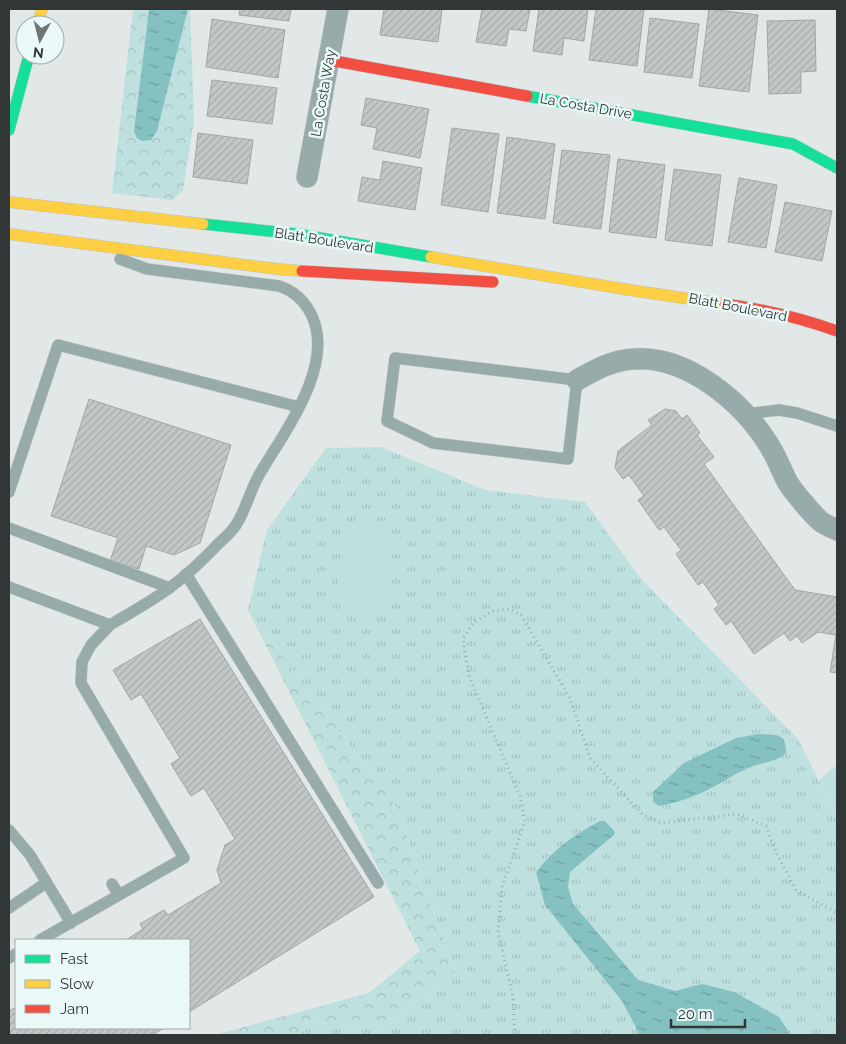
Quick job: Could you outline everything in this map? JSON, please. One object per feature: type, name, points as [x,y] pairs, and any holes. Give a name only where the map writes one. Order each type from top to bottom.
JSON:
[{"type":"street","name":"La Costa Way","points":[[307,177],[338,9]]},
{"type":"street","name":"La Costa Drive","points":[[329,60],[793,144],[837,168]]},
{"type":"street","points":[[9,130],[26,65]]},
{"type":"street","name":"Blatt Boulevard","points":[[9,202],[297,234],[749,307],[805,320],[837,331]]},
{"type":"street","name":"Blatt Boulevard","points":[[9,234],[276,270],[636,290]]},
{"type":"street","points":[[577,380],[603,365],[634,359],[661,361],[704,378],[745,414],[767,442],[789,485],[822,522],[837,530]]},
{"type":"lane","points":[[42,939],[184,858],[81,682],[82,662],[91,645],[110,625],[170,588],[220,543],[239,521],[251,489],[307,392],[314,372],[318,348],[316,326],[308,308],[292,291],[279,286],[147,269],[77,243]]},
{"type":"lane","points":[[9,492],[58,345],[299,406]]},
{"type":"lane","points":[[395,358],[577,380],[568,458],[434,443],[387,421],[395,358]]},
{"type":"lane","points":[[745,414],[779,410],[837,426]]},
{"type":"lane","points":[[9,528],[170,588]]},
{"type":"lane","points":[[186,574],[378,883]]},
{"type":"lane","points":[[9,587],[110,625]]},
{"type":"lane","points":[[9,830],[30,855],[71,923]]},
{"type":"lane","points":[[9,908],[46,883]]},
{"type":"lane","points":[[112,884],[119,895]]},
{"type":"path","points":[[514,1035],[513,997],[498,932],[502,887],[526,821],[520,796],[469,676],[464,639],[472,623],[494,611],[510,609],[520,615],[570,698],[590,758],[643,815],[661,823],[737,814],[766,826],[777,854],[796,890],[837,913]]},
{"type":"green space","points":[[133,9],[149,9],[134,131],[157,131],[188,9],[190,9],[194,121],[183,190],[172,200],[112,193]]},
{"type":"green space","points":[[381,447],[485,490],[585,502],[642,580],[798,739],[837,817],[837,1035],[299,1035],[314,1023],[387,1026],[455,972],[397,808],[248,610],[267,530],[326,448]]},
{"type":"green space","points":[[361,526],[381,531],[387,551],[389,589],[386,599],[379,605],[363,611],[347,607],[340,601],[337,593],[339,572],[345,549],[356,530]]},
{"type":"green space","points":[[248,610],[397,808],[455,972],[387,1026],[314,1023],[299,1035],[215,1035],[369,993],[420,951]]},
{"type":"green space","points":[[837,765],[837,817],[819,780]]},
{"type":"water","points":[[149,9],[188,9],[157,131],[151,140],[142,141],[137,138],[134,131]]},
{"type":"water","points":[[759,734],[775,735],[782,738],[786,746],[786,753],[774,760],[744,770],[693,796],[659,806],[653,802],[653,792],[684,763],[736,738]]},
{"type":"water","points":[[600,821],[605,821],[615,834],[570,872],[568,887],[573,904],[638,980],[675,991],[702,984],[734,992],[779,1017],[791,1035],[640,1035],[622,1001],[545,905],[536,872],[565,843]]},
{"type":"building","points":[[240,9],[291,9],[289,21],[239,15]]},
{"type":"building","points":[[384,9],[442,9],[438,42],[380,35]]},
{"type":"building","points":[[482,9],[530,9],[526,31],[509,29],[506,46],[476,42]]},
{"type":"building","points":[[539,9],[588,9],[584,41],[564,38],[562,55],[533,51]]},
{"type":"building","points":[[596,9],[644,9],[637,66],[589,60]]},
{"type":"building","points":[[709,9],[758,15],[749,92],[699,86]]},
{"type":"building","points":[[650,18],[699,24],[692,78],[644,72]]},
{"type":"building","points":[[212,19],[285,30],[278,78],[206,67]]},
{"type":"building","points":[[815,20],[816,71],[801,72],[801,93],[769,94],[767,21]]},
{"type":"building","points":[[212,80],[277,88],[272,124],[207,116]]},
{"type":"building","points":[[366,98],[429,109],[420,158],[373,149],[377,128],[361,125]]},
{"type":"building","points":[[452,128],[499,134],[488,212],[441,205]]},
{"type":"building","points":[[198,133],[253,140],[247,184],[193,177]]},
{"type":"building","points":[[507,137],[555,144],[545,219],[497,213]]},
{"type":"building","points":[[562,150],[610,155],[601,229],[553,223]]},
{"type":"building","points":[[618,159],[665,165],[656,238],[609,232]]},
{"type":"building","points":[[383,161],[422,168],[415,210],[358,201],[362,177],[380,180]]},
{"type":"building","points":[[674,169],[721,175],[712,246],[665,240]]},
{"type":"building","points":[[739,178],[777,185],[766,248],[728,242]]},
{"type":"building","points":[[785,202],[832,211],[822,261],[775,252]]},
{"type":"building","points":[[89,399],[231,445],[200,543],[174,555],[146,546],[139,569],[110,561],[118,538],[51,516]]},
{"type":"building","points":[[665,409],[676,411],[682,419],[687,415],[700,433],[697,435],[714,457],[704,464],[795,590],[837,597],[837,673],[830,672],[836,635],[818,632],[802,643],[797,636],[790,641],[784,633],[754,654],[731,621],[726,625],[714,609],[719,605],[703,582],[698,585],[676,554],[681,550],[664,527],[659,530],[638,500],[644,496],[629,475],[623,479],[615,468],[618,451],[652,425],[648,420]]},
{"type":"building","points":[[200,619],[374,897],[190,1011],[190,939],[128,939],[143,929],[140,924],[164,910],[168,915],[221,883],[217,870],[225,845],[235,839],[204,788],[191,796],[171,764],[180,758],[141,694],[131,700],[113,670]]},
{"type":"building","points":[[15,1008],[15,1029],[162,1029],[152,1035],[9,1035],[9,1011]]},
{"type":"traffic: fast","points":[[9,130],[26,65]]},
{"type":"traffic: fast","points":[[527,96],[793,144],[837,168]]},
{"type":"traffic: fast","points":[[203,224],[297,234],[431,257]]},
{"type":"traffic: slow","points":[[40,15],[42,9]]},
{"type":"traffic: slow","points":[[9,202],[203,224]]},
{"type":"traffic: slow","points":[[9,234],[302,271]]},
{"type":"traffic: slow","points":[[431,257],[725,304]]},
{"type":"traffic: jam","points":[[329,60],[527,96]]},
{"type":"traffic: jam","points":[[302,271],[493,282]]},
{"type":"traffic: jam","points":[[725,304],[781,314],[837,331]]}]
